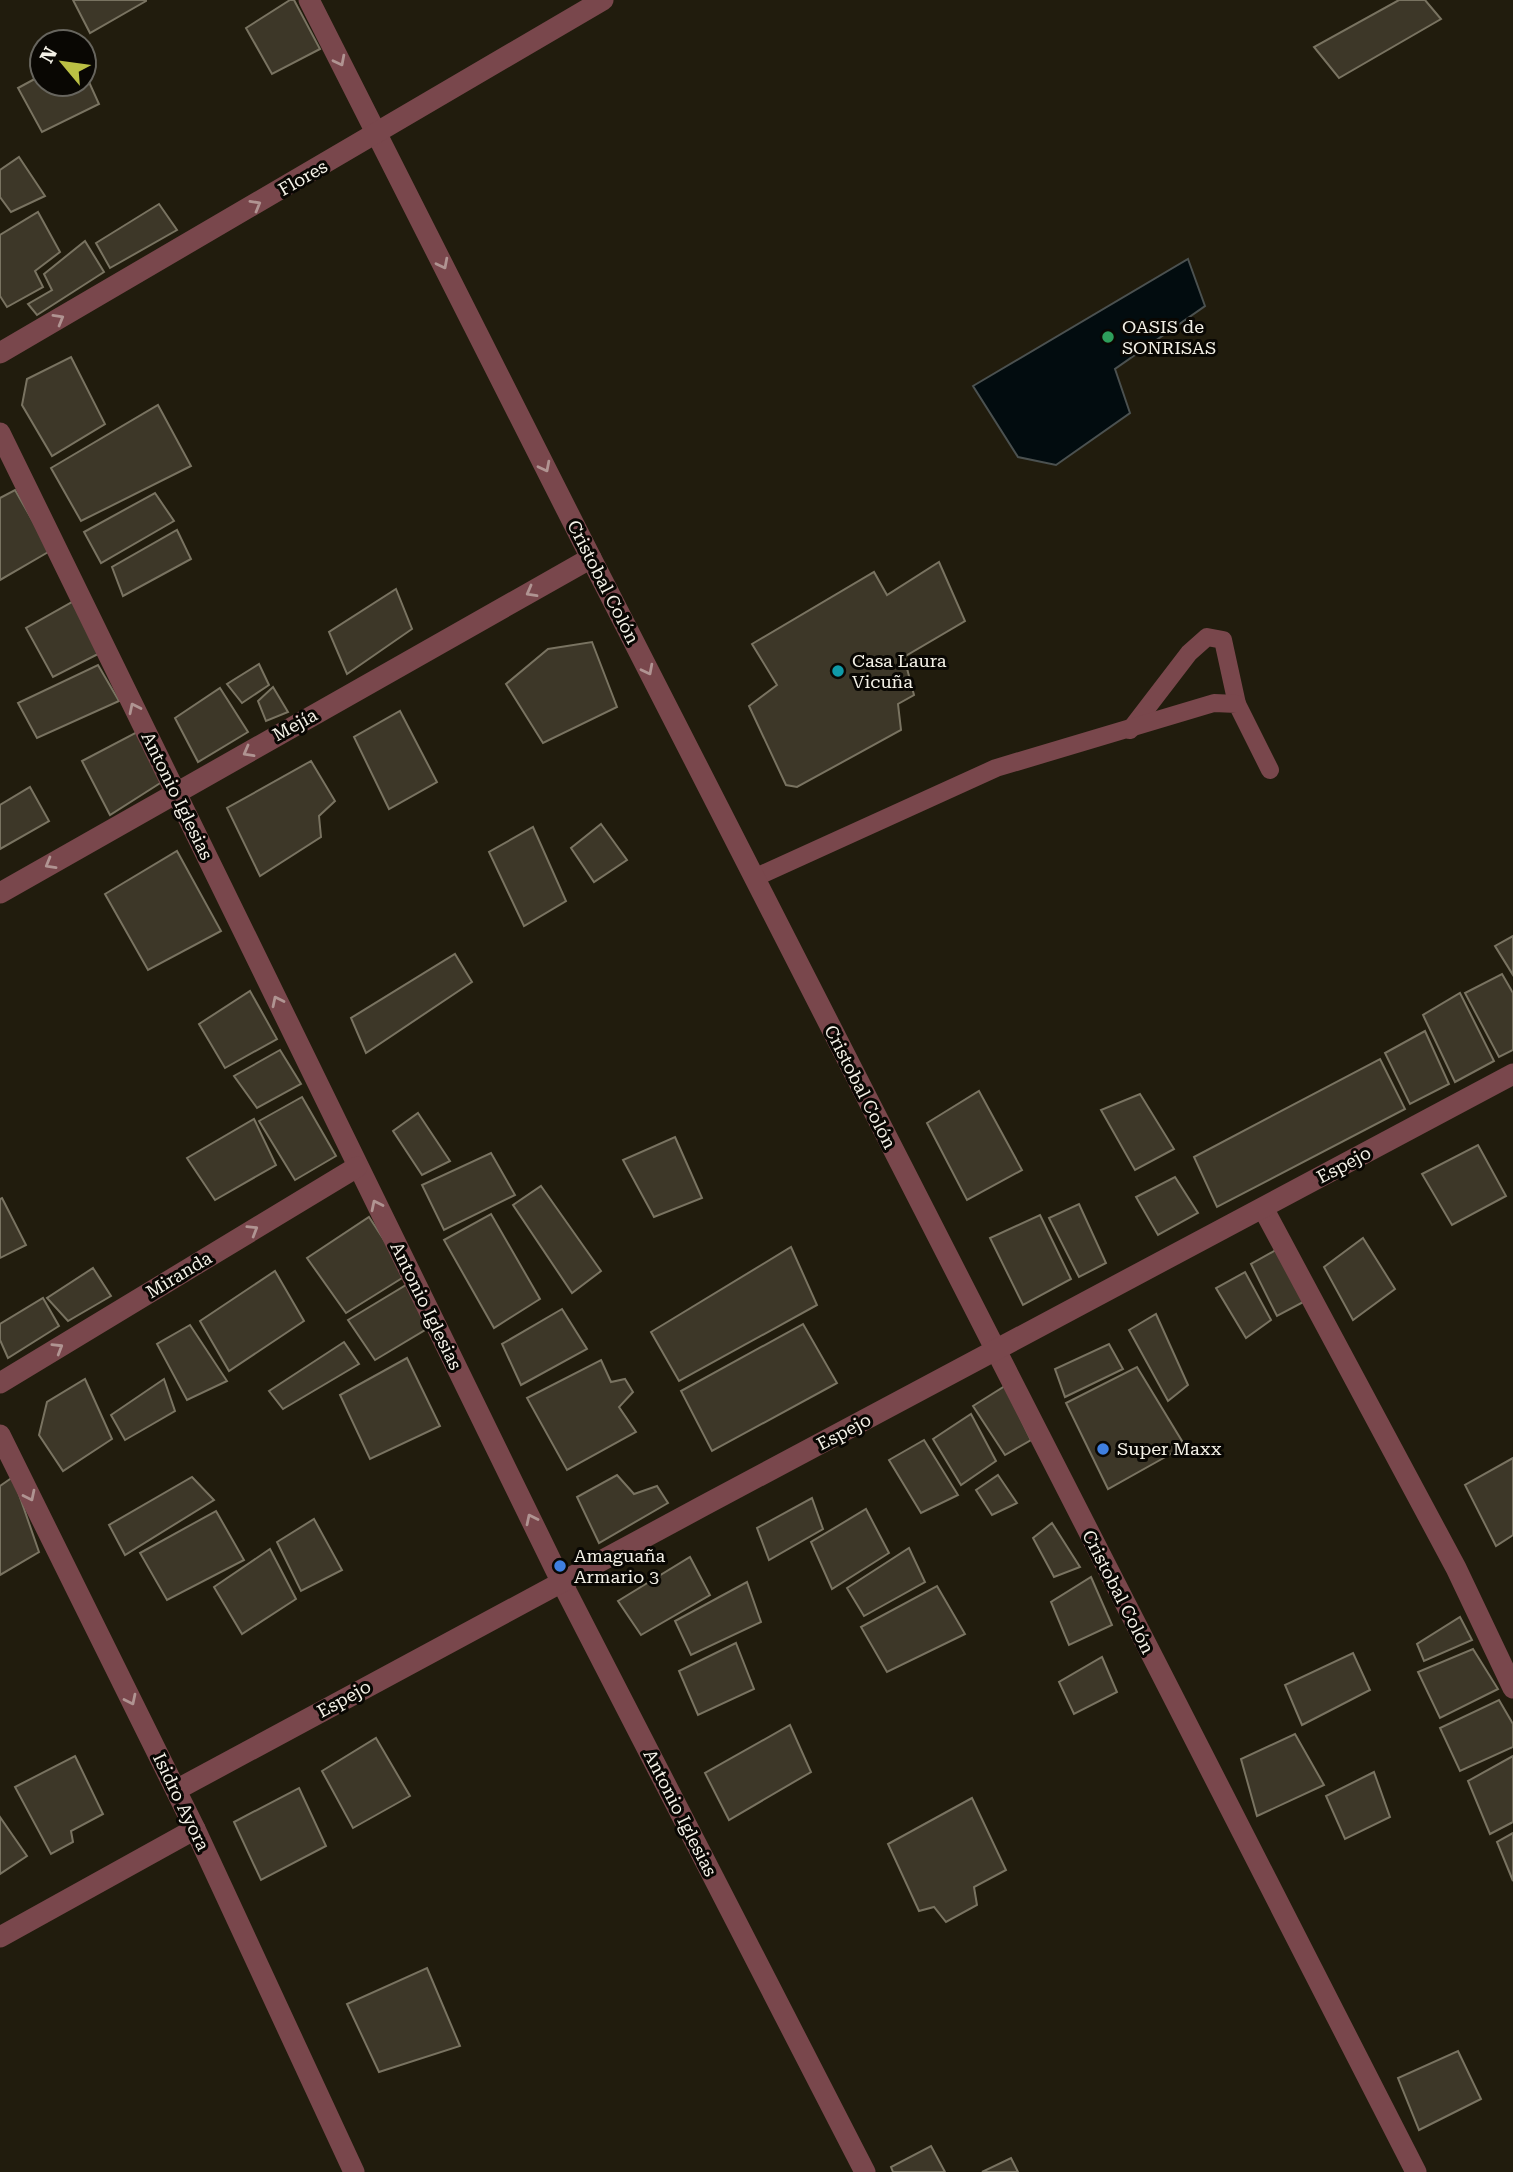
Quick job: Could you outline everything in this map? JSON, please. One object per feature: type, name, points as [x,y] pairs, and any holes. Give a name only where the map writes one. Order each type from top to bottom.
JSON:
[{"type":"street","name":"Cristobal Colón","points":[[309,0],[995,1353],[1416,2172]]},
{"type":"street","name":"Flores","points":[[0,353],[603,0]]},
{"type":"street","name":"Antonio Iglesias","points":[[0,433],[561,1580],[865,2172]]},
{"type":"street","name":"Mejía","points":[[0,893],[590,558]]},
{"type":"street","name":"Espejo","points":[[176,1790],[561,1580],[995,1353],[1513,1074]]},
{"type":"street","name":"Miranda","points":[[0,1383],[357,1167]]},
{"type":"street","points":[[1264,1208],[1456,1567],[1513,1688]]},
{"type":"street","name":"Isidro Ayora","points":[[0,1435],[195,1829],[354,2172]]},
{"type":"street","points":[[0,1937],[195,1829]]},
{"type":"lane","points":[[1130,730],[1189,653],[1207,637],[1223,640],[1237,704],[1270,770]]},
{"type":"lane","points":[[754,878],[996,768],[1214,703],[1237,704]]},
{"type":"shaded area","name":"OASIS de SONRISAS","points":[[1188,259],[1205,306],[1115,369],[1130,413],[1056,465],[1018,457],[973,386]]},
{"type":"building","points":[[73,0],[146,0],[98,28],[87,28]]},
{"type":"building","points":[[294,0],[320,49],[272,74],[246,28]]},
{"type":"building","points":[[1399,0],[1425,0],[1441,19],[1339,78],[1314,47]]},
{"type":"building","points":[[28,83],[28,98],[96,98],[99,104],[42,132],[18,88]]},
{"type":"building","points":[[19,157],[45,196],[11,212],[0,197],[0,170]]},
{"type":"building","points":[[159,204],[177,230],[110,268],[96,243]]},
{"type":"building","points":[[38,212],[60,252],[35,271],[43,287],[7,307],[0,296],[0,235]]},
{"type":"building","points":[[85,241],[104,272],[37,315],[28,304],[52,290],[44,274]]},
{"type":"building","points":[[71,357],[105,424],[52,456],[22,405],[27,379]]},
{"type":"building","points":[[158,405],[191,466],[81,521],[51,468]]},
{"type":"building","points":[[15,490],[50,551],[0,580],[0,498]]},
{"type":"building","points":[[155,493],[174,521],[101,563],[84,532]]},
{"type":"building","points":[[177,530],[191,559],[123,596],[112,567]]},
{"type":"building","name":"Casa Laura Vicuña","points":[[939,562],[965,621],[904,657],[914,695],[898,704],[901,730],[797,787],[786,785],[749,706],[777,685],[752,644],[874,572],[887,595]]},
{"type":"building","points":[[396,589],[412,629],[347,674],[329,632]]},
{"type":"building","points":[[74,601],[100,653],[53,677],[26,628]]},
{"type":"building","points":[[592,642],[617,707],[543,743],[506,684],[548,649]]},
{"type":"building","points":[[259,664],[269,685],[242,703],[227,684]]},
{"type":"building","points":[[98,665],[119,701],[37,738],[18,703]]},
{"type":"building","points":[[273,687],[288,712],[266,721],[258,701]]},
{"type":"building","points":[[220,688],[248,732],[198,762],[175,718]]},
{"type":"building","points":[[400,711],[437,782],[389,809],[354,737]]},
{"type":"building","points":[[139,731],[165,780],[110,815],[82,761]]},
{"type":"building","points":[[311,761],[335,801],[319,816],[321,837],[260,876],[227,808]]},
{"type":"building","points":[[30,787],[49,821],[0,849],[0,805]]},
{"type":"building","points":[[601,824],[627,860],[594,882],[571,848]]},
{"type":"building","points":[[533,827],[566,901],[524,926],[489,852]]},
{"type":"building","points":[[177,851],[221,931],[148,970],[105,894]]},
{"type":"building","points":[[1513,936],[1513,975],[1495,946]]},
{"type":"building","points":[[455,954],[472,982],[366,1053],[351,1018]]},
{"type":"building","points":[[1502,974],[1513,993],[1513,1050],[1499,1057],[1465,993]]},
{"type":"building","points":[[250,991],[277,1039],[225,1068],[199,1024]]},
{"type":"building","points":[[1460,993],[1494,1061],[1455,1082],[1423,1015]]},
{"type":"building","points":[[1425,1031],[1449,1084],[1410,1104],[1385,1053]]},
{"type":"building","points":[[280,1050],[301,1084],[257,1108],[234,1076]]},
{"type":"building","points":[[1380,1059],[1405,1109],[1217,1207],[1194,1157]]},
{"type":"building","points":[[979,1091],[1022,1170],[967,1200],[927,1123]]},
{"type":"building","points":[[1140,1094],[1174,1149],[1135,1170],[1101,1110]]},
{"type":"building","points":[[302,1097],[336,1156],[295,1180],[259,1121]]},
{"type":"building","points":[[418,1113],[450,1161],[422,1175],[393,1131]]},
{"type":"building","points":[[254,1119],[276,1165],[215,1200],[187,1158]]},
{"type":"building","points":[[675,1137],[702,1198],[654,1217],[623,1160]]},
{"type":"building","points":[[1478,1145],[1506,1196],[1452,1225],[1422,1174]]},
{"type":"building","points":[[491,1153],[515,1195],[444,1230],[422,1185]]},
{"type":"building","points":[[1175,1177],[1198,1213],[1158,1235],[1136,1197]]},
{"type":"building","points":[[541,1186],[601,1271],[572,1293],[513,1205]]},
{"type":"building","points":[[2,1198],[26,1245],[0,1258],[0,1199]]},
{"type":"building","points":[[1079,1204],[1106,1263],[1079,1277],[1049,1218]]},
{"type":"building","points":[[491,1214],[540,1299],[494,1328],[444,1240]]},
{"type":"building","points":[[1040,1215],[1071,1279],[1023,1305],[990,1238]]},
{"type":"building","points":[[369,1217],[407,1275],[346,1313],[307,1258]]},
{"type":"building","points":[[1363,1238],[1395,1289],[1353,1320],[1324,1267]]},
{"type":"building","points":[[1283,1246],[1309,1299],[1277,1316],[1251,1264]]},
{"type":"building","points":[[791,1247],[817,1305],[679,1381],[651,1332]]},
{"type":"building","points":[[93,1268],[111,1296],[68,1321],[47,1298]]},
{"type":"building","points":[[275,1271],[304,1321],[229,1371],[200,1321]]},
{"type":"building","points":[[1245,1272],[1271,1320],[1246,1338],[1216,1288]]},
{"type":"building","points":[[411,1282],[430,1327],[375,1360],[348,1320]]},
{"type":"building","points":[[43,1298],[59,1326],[8,1358],[0,1340],[0,1324]]},
{"type":"building","points":[[562,1309],[587,1349],[521,1385],[502,1344]]},
{"type":"building","points":[[1156,1314],[1188,1385],[1168,1401],[1129,1330]]},
{"type":"building","points":[[803,1324],[837,1383],[712,1451],[681,1391]]},
{"type":"building","points":[[190,1325],[227,1381],[187,1400],[157,1344]]},
{"type":"building","points":[[344,1342],[359,1364],[283,1409],[269,1391]]},
{"type":"building","points":[[1109,1344],[1123,1369],[1065,1397],[1055,1369]]},
{"type":"building","points":[[407,1358],[440,1426],[370,1459],[340,1395]]},
{"type":"building","points":[[601,1360],[611,1382],[625,1379],[633,1392],[619,1407],[636,1432],[567,1470],[527,1398]]},
{"type":"building","points":[[1137,1367],[1185,1446],[1108,1489],[1066,1403]]},
{"type":"building","points":[[85,1379],[112,1439],[63,1471],[39,1435],[47,1402]]},
{"type":"building","points":[[164,1379],[175,1411],[125,1440],[111,1415]]},
{"type":"building","points":[[1005,1386],[1031,1440],[1005,1455],[973,1406]]},
{"type":"building","points":[[971,1414],[996,1461],[961,1485],[933,1439]]},
{"type":"building","points":[[924,1440],[958,1495],[921,1513],[889,1460]]},
{"type":"building","points":[[1513,1458],[1513,1535],[1496,1546],[1465,1485]]},
{"type":"building","points":[[617,1475],[634,1494],[657,1486],[668,1503],[599,1543],[577,1497]]},
{"type":"building","points":[[998,1475],[1017,1503],[992,1515],[976,1490]]},
{"type":"building","points":[[13,1477],[39,1552],[0,1575],[0,1486]]},
{"type":"building","points":[[192,1477],[214,1500],[125,1555],[109,1525]]},
{"type":"building","points":[[812,1498],[823,1529],[769,1560],[757,1528]]},
{"type":"building","points":[[866,1509],[889,1553],[832,1589],[811,1542]]},
{"type":"building","points":[[216,1511],[244,1560],[167,1600],[140,1553]]},
{"type":"building","points":[[314,1519],[342,1570],[301,1591],[277,1542]]},
{"type":"building","points":[[1052,1523],[1080,1567],[1054,1577],[1033,1538]]},
{"type":"building","points":[[909,1548],[925,1582],[864,1616],[847,1588]]},
{"type":"building","points":[[270,1549],[296,1599],[242,1634],[214,1587]]},
{"type":"building","points":[[690,1557],[710,1595],[641,1635],[618,1601]]},
{"type":"building","points":[[1091,1577],[1112,1625],[1069,1645],[1051,1602]]},
{"type":"building","points":[[747,1582],[761,1622],[691,1655],[675,1621]]},
{"type":"building","points":[[937,1586],[965,1634],[887,1672],[861,1627]]},
{"type":"building","points":[[1460,1617],[1472,1640],[1424,1661],[1417,1644]]},
{"type":"building","points":[[736,1643],[754,1689],[698,1715],[679,1671]]},
{"type":"building","points":[[1473,1649],[1498,1689],[1440,1718],[1418,1672]]},
{"type":"building","points":[[1353,1653],[1370,1690],[1302,1725],[1285,1685]]},
{"type":"building","points":[[1102,1657],[1117,1692],[1074,1714],[1059,1682]]},
{"type":"building","points":[[1499,1700],[1513,1724],[1513,1747],[1460,1771],[1440,1728]]},
{"type":"building","points":[[790,1725],[811,1772],[729,1820],[705,1773]]},
{"type":"building","points":[[1295,1734],[1324,1785],[1257,1816],[1241,1759]]},
{"type":"building","points":[[376,1738],[410,1796],[353,1828],[322,1771]]},
{"type":"building","points":[[75,1756],[103,1814],[71,1831],[73,1842],[51,1854],[15,1787]]},
{"type":"building","points":[[1513,1756],[1513,1822],[1490,1834],[1468,1781]]},
{"type":"building","points":[[1374,1772],[1390,1817],[1345,1839],[1326,1796]]},
{"type":"building","points":[[299,1788],[326,1846],[261,1880],[234,1822]]},
{"type":"building","points":[[972,1798],[1006,1870],[974,1887],[977,1905],[946,1922],[934,1907],[919,1911],[888,1844]]},
{"type":"building","points":[[0,1817],[27,1856],[0,1874]]},
{"type":"building","points":[[1513,1833],[1513,1881],[1497,1842]]},
{"type":"building","points":[[427,1968],[460,2046],[379,2072],[347,2004]]},
{"type":"building","points":[[1458,2051],[1481,2099],[1419,2130],[1398,2078]]},
{"type":"building","points":[[931,2146],[945,2172],[893,2172],[891,2167]]},
{"type":"building","points":[[1011,2158],[1018,2172],[982,2172]]},
{"type":"place","name":"OASIS de SONRISAS","points":[[1108,337]]},
{"type":"place","name":"Casa Laura Vicuña","points":[[838,671]]},
{"type":"place","name":"Super Maxx","points":[[1103,1449]]},
{"type":"place","name":"Amaguaña Armario 3","points":[[560,1566]]}]
